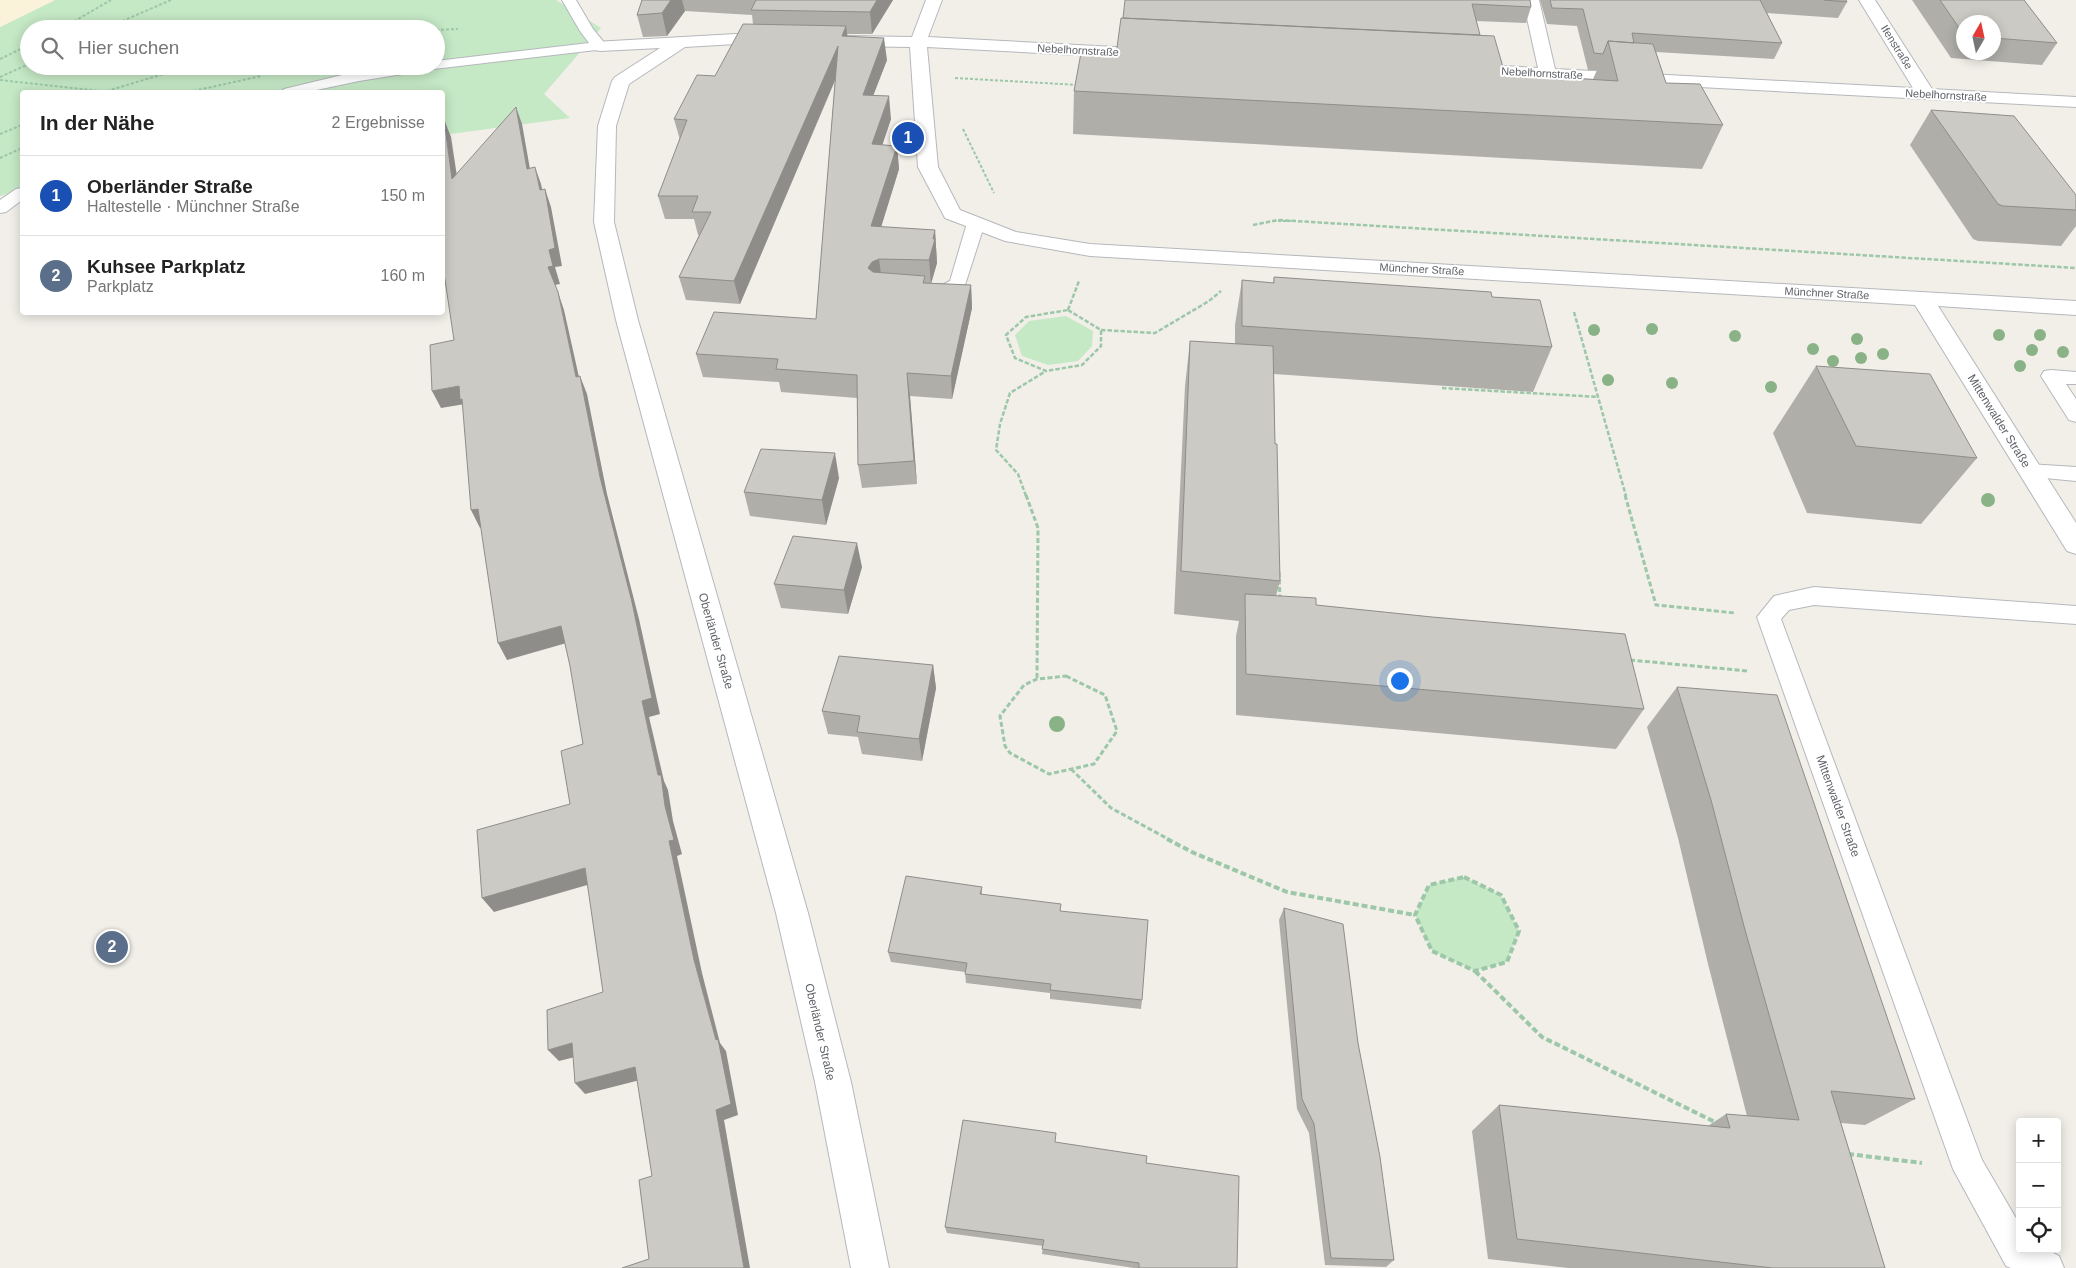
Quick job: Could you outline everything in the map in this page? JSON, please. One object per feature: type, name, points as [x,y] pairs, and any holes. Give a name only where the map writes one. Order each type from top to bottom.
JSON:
[{"type":"street","points":[[832,40],[918,42],[934,0]]},
{"type":"street","points":[[1531,0],[1548,74]]},
{"type":"street","name":"Ifenstraße","points":[[1867,0],[1926,94]]},
{"type":"street","name":"Oberländer Straße","points":[[600,46],[736,39],[794,40]]},
{"type":"street","name":"Nebelhornstraße","points":[[918,42],[1166,54]]},
{"type":"street","name":"Münchner Straße","points":[[918,42],[928,167],[952,214],[1012,238],[1090,250],[2076,308]]},
{"type":"street","name":"Oberländer Straße","points":[[679,43],[621,81],[607,126],[604,222],[627,320],[792,913],[833,1082],[870,1268]]},
{"type":"street","name":"Nebelhornstraße","points":[[1449,69],[2076,102]]},
{"type":"street","name":"Mittenwalder Straße","points":[[1922,299],[2076,544]]},
{"type":"lane","points":[[569,0],[587,31],[600,46]]},
{"type":"lane","points":[[445,64],[600,46]]},
{"type":"lane","points":[[298,90],[367,75]]},
{"type":"lane","points":[[0,208],[20,194]]},
{"type":"lane","points":[[910,292],[944,292],[958,284],[976,223]]},
{"type":"lane","points":[[2076,378],[2051,376],[2076,415]]},
{"type":"lane","points":[[2030,471],[2076,474]]},
{"type":"lane","points":[[1769,617],[1782,602],[1814,596],[2076,615]]},
{"type":"lane","name":"Mittenwalder Straße","points":[[1769,617],[1969,1169],[2018,1254],[2047,1268]]},
{"type":"path","points":[[77,20],[111,0]]},
{"type":"path","points":[[125,20],[171,0]]},
{"type":"path","points":[[950,43],[952,78],[1084,85]]},
{"type":"path","points":[[0,59],[20,49]]},
{"type":"path","points":[[0,79],[20,69]]},
{"type":"path","points":[[112,90],[161,75]]},
{"type":"path","points":[[198,90],[269,75]]},
{"type":"path","points":[[0,79],[90,90]]},
{"type":"path","points":[[0,134],[20,126]]},
{"type":"path","points":[[962,127],[994,195]]},
{"type":"path","points":[[0,158],[20,149]]},
{"type":"path","points":[[1249,225],[1278,220],[2076,268]]},
{"type":"path","points":[[1046,371],[1014,358],[1006,336],[1026,317],[1068,310],[1101,330],[1155,333],[1209,301],[1256,260]]},
{"type":"path","points":[[1565,278],[1656,605],[1769,617]]},
{"type":"path","points":[[1037,679],[1038,528],[1018,474],[996,450],[1000,424],[1010,394],[1046,371],[1082,365],[1101,346],[1101,330]]},
{"type":"path","points":[[1442,388],[1598,397]]},
{"type":"path","points":[[1279,568],[1281,607]]},
{"type":"path","points":[[1624,660],[1790,676]]},
{"type":"path","points":[[1066,676],[1105,695],[1117,727],[1117,732],[1094,764],[1049,774],[1010,753],[1005,746],[1000,716],[1024,685],[1037,679],[1066,676]]},
{"type":"path","points":[[1071,769],[1111,808],[1194,853],[1286,892],[1415,915]]},
{"type":"path","points":[[1415,915],[1429,885],[1464,877],[1501,895],[1519,931],[1507,962],[1475,971]]},
{"type":"path","points":[[1415,915],[1432,951],[1475,971],[1542,1038],[1721,1126]]},
{"type":"path","points":[[1845,1154],[1969,1169]]},
{"type":"green space","points":[[55,0],[556,0],[601,28],[544,94],[570,118],[445,135],[445,90],[20,90],[20,191],[0,196],[0,27]]},
{"type":"green space","points":[[1066,316],[1093,331],[1092,346],[1078,361],[1048,365],[1022,356],[1015,335],[1029,321]]},
{"type":"green space","points":[[1464,877],[1501,895],[1519,931],[1507,962],[1475,971],[1432,951],[1415,915],[1429,885]]},
{"type":"sand","points":[[0,0],[55,0],[0,27]]},
{"type":"building","points":[[642,0],[671,0],[662,13],[637,15]]},
{"type":"building","points":[[756,0],[877,0],[870,12],[751,10]]},
{"type":"building","points":[[1125,0],[1530,0],[1531,7],[1472,4],[1480,35],[1123,18]]},
{"type":"building","points":[[1550,0],[1760,0],[1782,43],[1632,33],[1634,43],[1608,41],[1603,54],[1594,53],[1583,9],[1552,8]]},
{"type":"building","points":[[1824,0],[1846,0],[1847,2]]},
{"type":"building","points":[[1940,0],[2024,0],[2057,43],[2001,39],[2001,15],[1956,15],[1956,23]]},
{"type":"building","points":[[1121,18],[1494,36],[1505,74],[1618,81],[1608,41],[1653,44],[1666,83],[1700,84],[1723,125],[1074,91],[1081,53],[1116,55]]},
{"type":"building","points":[[743,24],[846,26],[842,36],[884,38],[863,95],[889,96],[872,144],[897,146],[871,226],[935,230],[933,239],[935,239],[929,260],[879,259],[872,262],[868,268],[873,272],[925,276],[923,283],[971,285],[951,376],[907,373],[914,461],[858,465],[857,375],[776,369],[778,359],[696,354],[714,312],[816,319],[838,46],[734,281],[679,277],[711,212],[692,212],[698,196],[658,196],[687,120],[674,119],[697,75],[715,76]]},
{"type":"building","points":[[516,107],[527,169],[535,167],[540,190],[545,189],[555,248],[549,250],[553,266],[548,267],[558,292],[576,377],[580,376],[600,477],[632,602],[652,698],[642,701],[658,775],[661,775],[665,806],[674,840],[669,841],[694,960],[716,1040],[718,1039],[731,1104],[716,1110],[744,1268],[622,1268],[649,1259],[639,1180],[652,1176],[635,1067],[575,1083],[572,1043],[548,1050],[547,1010],[603,992],[585,868],[482,898],[477,830],[570,804],[561,751],[583,744],[570,666],[561,626],[498,643],[478,509],[471,510],[462,399],[460,400],[459,386],[432,391],[430,345],[454,340],[445,280],[445,126],[452,179]]},
{"type":"building","points":[[1931,110],[2014,116],[2076,195],[2076,210],[2003,206],[1998,204]]},
{"type":"building","points":[[1274,277],[1491,292],[1492,297],[1540,300],[1552,347],[1242,326],[1242,280],[1274,283]]},
{"type":"building","points":[[1190,341],[1273,346],[1280,581],[1181,571]]},
{"type":"building","points":[[1816,366],[1930,374],[1977,458],[1856,446]]},
{"type":"building","points":[[761,449],[835,453],[822,500],[744,492]]},
{"type":"building","points":[[793,536],[857,543],[844,590],[774,584]]},
{"type":"building","points":[[1245,594],[1316,598],[1316,605],[1625,634],[1644,709],[1246,674]]},
{"type":"building","points":[[839,656],[933,665],[919,739],[857,732],[860,716],[822,711]]},
{"type":"building","points":[[1677,687],[1777,695],[1915,1099],[1831,1091],[1885,1268],[1773,1268],[1517,1239],[1499,1105],[1730,1128],[1726,1114],[1799,1120],[1745,930],[1711,800]]},
{"type":"building","points":[[906,876],[982,887],[980,894],[1061,904],[1060,911],[1148,920],[1142,1000],[1050,990],[1051,984],[965,974],[967,963],[888,952]]},
{"type":"building","points":[[1284,908],[1343,924],[1358,1043],[1380,1157],[1394,1260],[1331,1258],[1314,1124],[1302,1099]]},
{"type":"building","points":[[963,1120],[1056,1133],[1055,1142],[1147,1156],[1146,1163],[1239,1176],[1237,1268],[1139,1268],[1139,1263],[1042,1249],[1044,1240],[945,1227]]},
{"type":"place","name":"Oberländer Straße","points":[[908,138]]},
{"type":"place","name":"Kuhsee Parkplatz","points":[[112,947]]}]
